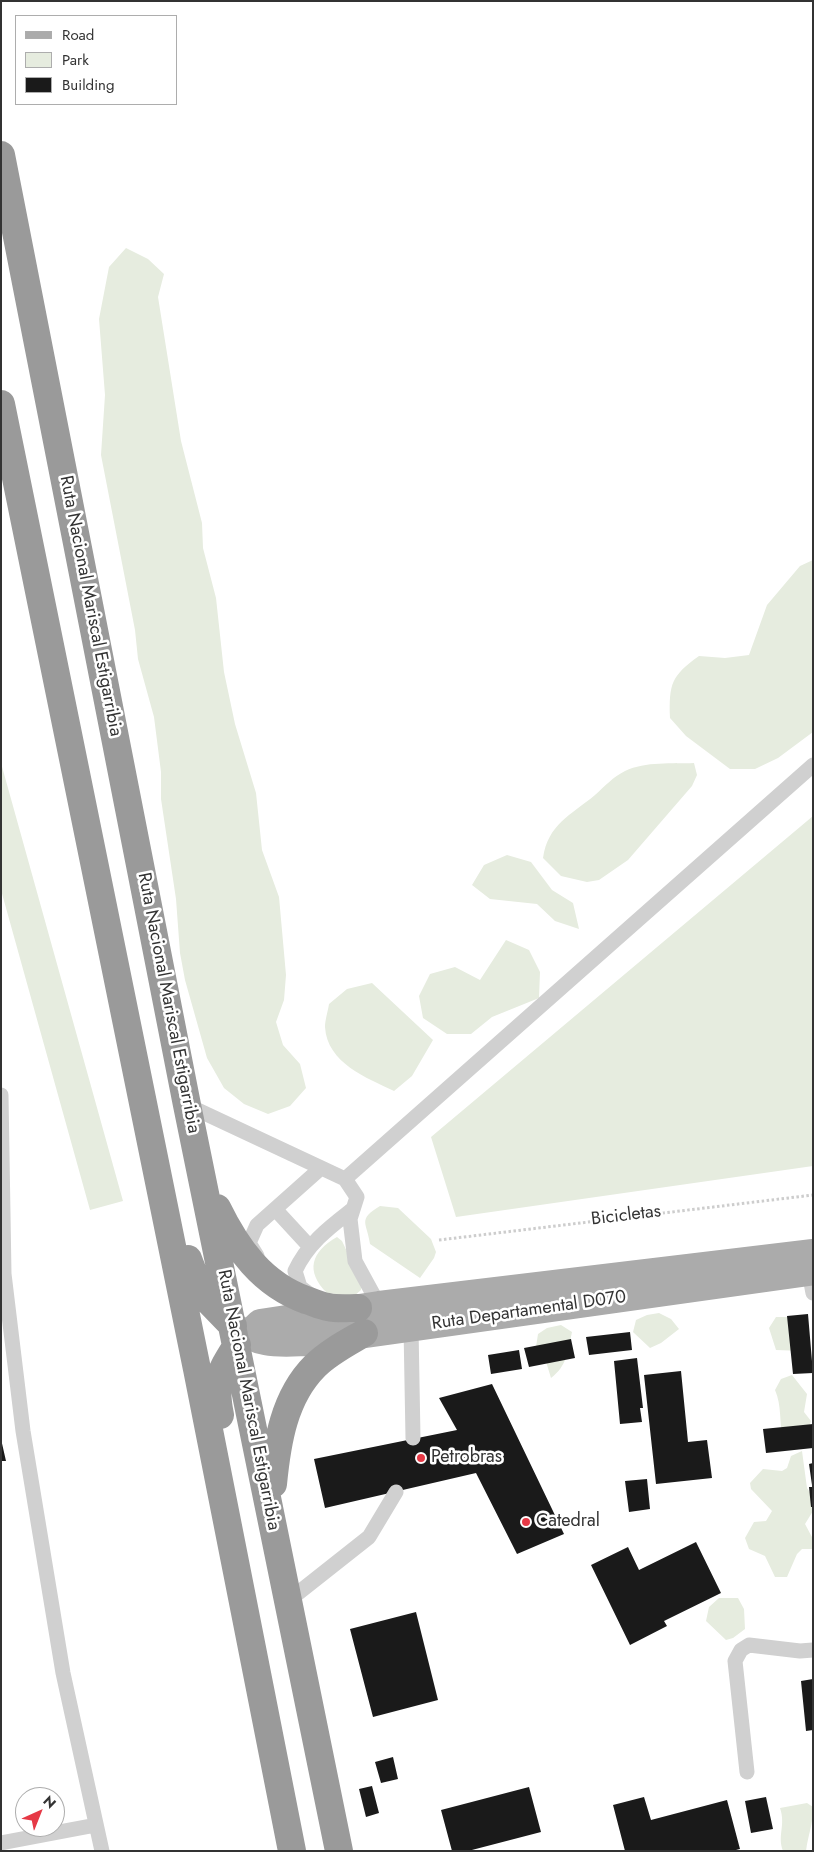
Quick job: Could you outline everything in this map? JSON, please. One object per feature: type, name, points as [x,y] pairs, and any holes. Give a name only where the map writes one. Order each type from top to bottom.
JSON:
[{"type":"highway","name":"Ruta Nacional Mariscal Estigarribia","points":[[1,155],[187,1105],[238,1335],[270,1513],[339,1851]]},
{"type":"highway","points":[[1,404],[292,1851]]},
{"type":"highway","points":[[109,935],[140,1015],[188,1258],[201,1293],[238,1335],[218,1375],[218,1402],[255,1578],[250,1642]]},
{"type":"highway","points":[[202,1178],[229,1232],[247,1260],[268,1279],[295,1296],[327,1307],[367,1315],[339,1348],[315,1366],[299,1387],[286,1411],[276,1456],[270,1513]]},
{"type":"main road","name":"Ruta Departamental D070","points":[[367,1315],[411,1327],[812,1273]]},
{"type":"main road","name":"Ruta Departamental D070","points":[[238,1335],[260,1323],[367,1315],[812,1273]]},
{"type":"lane","points":[[345,1179],[813,765]]},
{"type":"lane","points":[[1,1095],[4,1274],[23,1431],[64,1673],[102,1851]]},
{"type":"lane","points":[[187,1105],[345,1179],[357,1197],[350,1219],[355,1261],[367,1315]]},
{"type":"lane","points":[[295,1296],[262,1264],[249,1243],[257,1225],[322,1168]]},
{"type":"lane","points":[[275,1209],[310,1246]]},
{"type":"lane","points":[[327,1307],[300,1286],[295,1271],[318,1236],[353,1209]]},
{"type":"lane","points":[[411,1327],[413,1438]]},
{"type":"lane","points":[[288,1601],[369,1537],[396,1492]]},
{"type":"lane","points":[[747,1772],[735,1661],[738,1653],[749,1645],[800,1651],[813,1650]]},
{"type":"lane","points":[[1,1843],[96,1825]]},
{"type":"path","name":"Bicicletas","points":[[439,1240],[813,1195]]},
{"type":"green space","points":[[126,248],[148,259],[164,274],[158,297],[181,441],[202,523],[203,548],[216,598],[224,672],[235,724],[256,793],[262,850],[279,897],[286,975],[284,1000],[276,1022],[283,1045],[300,1064],[306,1088],[290,1106],[268,1114],[244,1104],[224,1088],[207,1058],[185,980],[180,953],[176,899],[161,799],[161,772],[154,717],[138,659],[135,630],[101,455],[105,395],[99,319],[109,267]]},
{"type":"green space","points":[[813,560],[813,732],[778,758],[755,769],[730,769],[686,736],[670,718],[671,689],[677,675],[699,656],[725,658],[749,655],[767,605],[800,566]]},
{"type":"green space","points":[[1,763],[123,1201],[90,1210],[1,890]]},
{"type":"green space","points":[[694,763],[697,775],[692,786],[628,860],[599,880],[587,882],[561,876],[543,858],[546,846],[555,828],[621,773],[650,764]]},
{"type":"green space","points":[[813,816],[813,1166],[456,1217],[431,1137]]},
{"type":"green space","points":[[507,855],[531,862],[552,890],[573,903],[579,929],[555,921],[537,904],[490,899],[472,885],[484,865]]},
{"type":"green space","points":[[506,940],[529,950],[540,972],[539,998],[492,1017],[471,1034],[447,1034],[423,1018],[419,996],[430,974],[455,967],[480,980]]},
{"type":"green space","points":[[372,983],[433,1040],[412,1076],[394,1091],[350,1068],[341,1060],[327,1040],[325,1021],[329,1004],[347,989]]},
{"type":"green space","points":[[380,1206],[398,1208],[431,1239],[436,1252],[420,1278],[370,1244],[365,1222],[366,1218]]},
{"type":"green space","points":[[337,1237],[342,1241],[362,1283],[361,1290],[354,1296],[327,1293],[316,1277],[314,1262],[317,1256],[321,1249]]},
{"type":"green space","points":[[659,1313],[671,1319],[679,1329],[661,1343],[650,1348],[633,1332],[636,1320],[647,1315]]},
{"type":"green space","points":[[776,1317],[789,1317],[802,1351],[776,1350],[769,1328]]},
{"type":"green space","points":[[561,1325],[572,1332],[564,1363],[551,1378],[544,1355],[536,1347],[538,1334],[547,1328]]},
{"type":"green space","points":[[792,1375],[807,1394],[804,1412],[811,1421],[807,1434],[783,1439],[779,1402],[775,1390],[781,1379]]},
{"type":"green space","points":[[802,1451],[807,1488],[813,1497],[813,1511],[805,1524],[813,1539],[813,1549],[802,1549],[797,1554],[787,1577],[775,1577],[765,1556],[749,1549],[745,1538],[754,1522],[766,1521],[772,1511],[751,1489],[750,1483],[763,1469],[782,1471],[787,1468],[791,1456]]},
{"type":"green space","points":[[719,1598],[738,1598],[744,1609],[745,1629],[733,1638],[726,1640],[706,1621],[709,1607]]},
{"type":"green space","points":[[807,1803],[813,1807],[806,1851],[783,1851],[781,1845],[782,1814],[780,1808]]},
{"type":"building","points":[[808,1314],[813,1373],[793,1374],[787,1316]]},
{"type":"building","points":[[630,1332],[632,1350],[589,1355],[586,1337]]},
{"type":"building","points":[[571,1339],[575,1358],[529,1367],[524,1348]]},
{"type":"building","points":[[519,1350],[522,1369],[491,1374],[488,1355]]},
{"type":"building","points":[[637,1358],[643,1408],[640,1408],[642,1422],[620,1424],[614,1361]]},
{"type":"building","points":[[681,1371],[688,1442],[707,1440],[712,1478],[656,1484],[644,1375]]},
{"type":"building","points":[[492,1384],[564,1534],[517,1554],[476,1473],[325,1508],[314,1459],[457,1430],[439,1398]]},
{"type":"building","points":[[813,1424],[813,1448],[766,1453],[763,1429]]},
{"type":"building","points":[[1,1439],[6,1461],[1,1461]]},
{"type":"building","points":[[813,1463],[813,1484],[812,1485],[809,1464]]},
{"type":"building","points":[[647,1479],[650,1509],[629,1512],[625,1481]]},
{"type":"building","points":[[809,1487],[813,1487],[813,1507],[811,1507]]},
{"type":"building","points":[[696,1542],[721,1593],[664,1621],[667,1626],[630,1645],[591,1565],[628,1547],[639,1570]]},
{"type":"building","points":[[416,1612],[438,1700],[373,1717],[350,1629]]},
{"type":"building","points":[[813,1679],[813,1730],[806,1731],[801,1681]]},
{"type":"building","points":[[393,1757],[398,1779],[381,1783],[375,1762]]},
{"type":"building","points":[[372,1786],[379,1813],[366,1817],[359,1789]]},
{"type":"building","points":[[529,1787],[541,1832],[468,1851],[452,1851],[441,1810]]},
{"type":"building","points":[[644,1797],[651,1820],[727,1800],[740,1849],[732,1851],[625,1851],[613,1805]]},
{"type":"building","points":[[766,1797],[773,1829],[751,1833],[745,1801]]},
{"type":"place","name":"Petrobras","points":[[421,1458]]},
{"type":"place","name":"Catedral","points":[[526,1522]]}]
